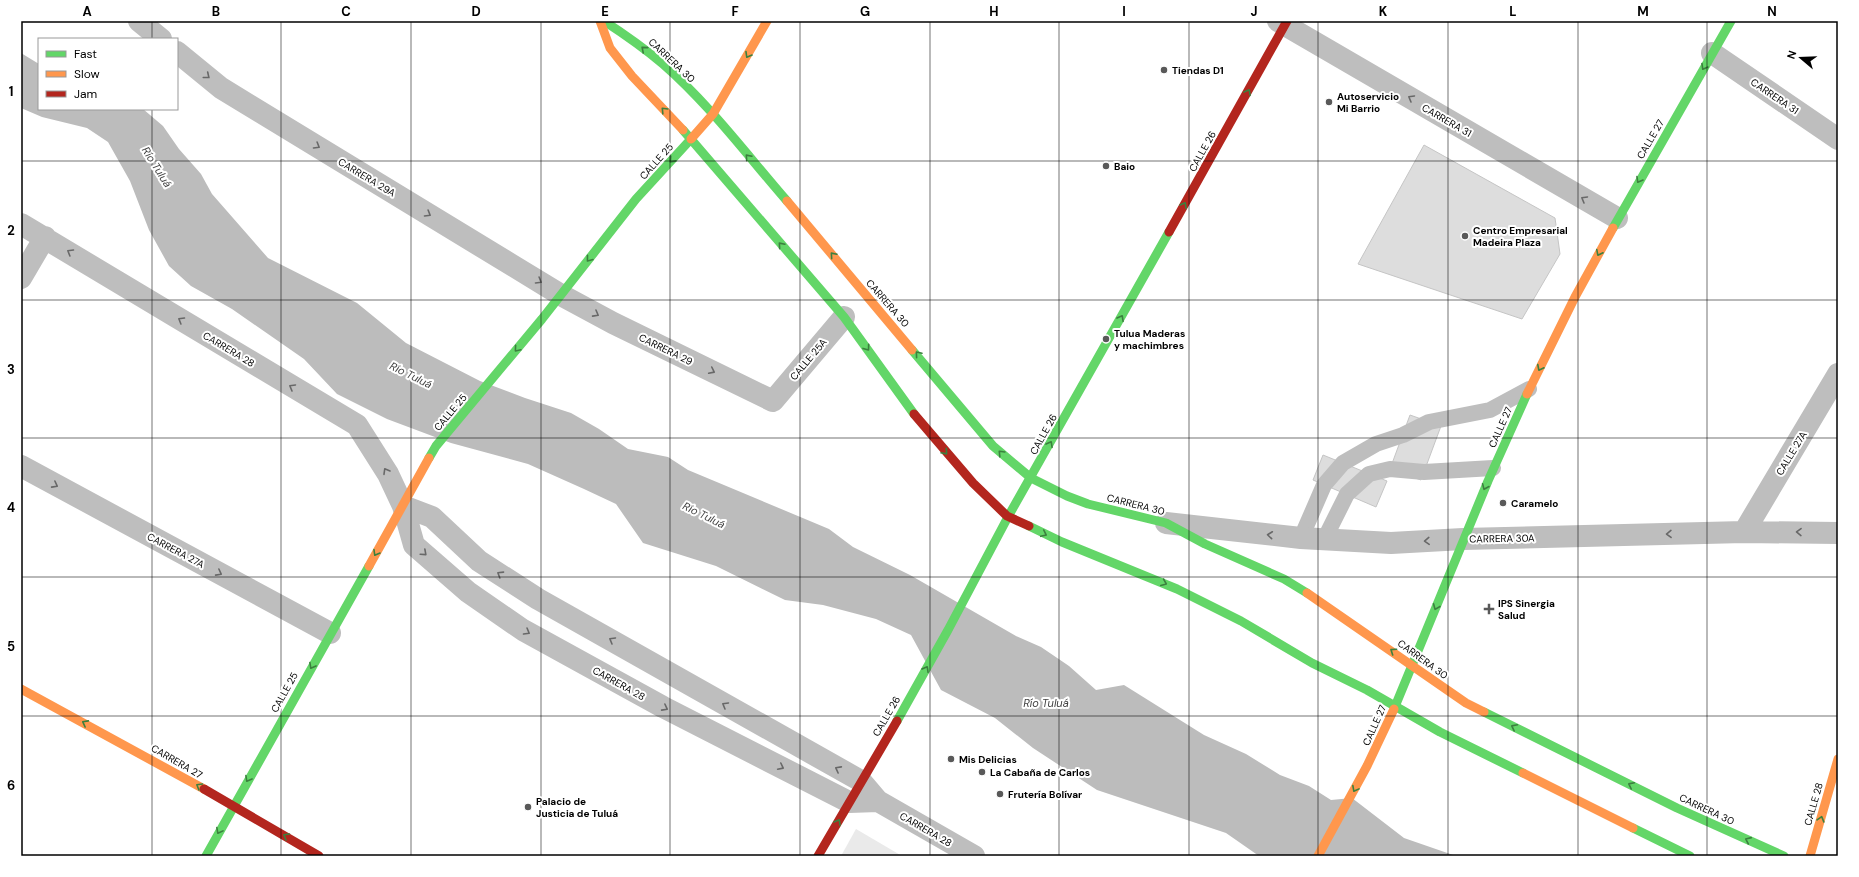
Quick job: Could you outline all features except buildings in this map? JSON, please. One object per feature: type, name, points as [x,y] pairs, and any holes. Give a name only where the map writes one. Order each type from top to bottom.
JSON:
[{"type":"main road","points":[[600,21],[610,48],[632,76],[691,139],[844,316],[906,402],[942,448],[973,483],[1008,516],[1062,542],[1177,589],[1240,621],[1312,663],[1367,690],[1532,779],[1690,856]]},
{"type":"main road","name":"CARRERA 30","points":[[604,21],[636,42],[658,60],[713,114],[994,446],[1009,461],[1031,478],[1066,496],[1088,504],[1166,523],[1205,544],[1284,579],[1413,664],[1434,681],[1466,703],[1677,808],[1784,856]]},
{"type":"main road","name":"CALLE 25","points":[[206,856],[436,446],[542,319],[636,200],[713,114],[767,21]]},
{"type":"main road","name":"CALLE 27","points":[[1318,856],[1373,754],[1395,706],[1493,468],[1529,389],[1617,218],[1731,21]]},
{"type":"main road","name":"CALLE 26","points":[[818,856],[907,704],[1008,516],[1031,478],[1283,22]]},
{"type":"main road","name":"CARRERA 27","points":[[21,689],[167,767],[319,856]]},
{"type":"main road","name":"CALLE 28","points":[[1810,856],[1838,759]]},
{"type":"street","points":[[139,21],[160,38]]},
{"type":"street","name":"CARRERA 31","points":[[1283,22],[1617,218]]},
{"type":"street","name":"CARRERA 29A","points":[[178,53],[221,88],[561,295]]},
{"type":"street","name":"CARRERA 31","points":[[1712,53],[1838,139]]},
{"type":"street","name":"CARRERA 28","points":[[21,224],[357,425],[388,474],[403,506],[414,545],[468,592],[523,630],[663,707],[849,802],[878,802]]},
{"type":"street","points":[[21,278],[45,237]]},
{"type":"street","name":"CARRERA 29","points":[[561,295],[613,323],[773,400]]},
{"type":"street","name":"CALLE 25A","points":[[773,400],[844,316]]},
{"type":"street","name":"CALLE 27A","points":[[1744,532],[1838,374]]},
{"type":"street","name":"CARRERA 27A","points":[[21,466],[330,633]]},
{"type":"street","name":"CARRERA 28","points":[[403,506],[432,517],[479,561],[538,599],[861,781],[878,802],[974,856]]},
{"type":"street","name":"CARRERA 30A","points":[[1166,523],[1324,540],[1391,543],[1463,539],[1744,532],[1838,533]]},
{"type":"lane","points":[[1302,538],[1324,485],[1343,463],[1376,444],[1403,435],[1429,422],[1490,410],[1529,389]]},
{"type":"lane","points":[[1324,540],[1347,494],[1369,474],[1390,469],[1424,472],[1493,468]]},
{"type":"shaded area","points":[[856,829],[902,856],[841,856]]},
{"type":"water","name":"Río Tuluá","points":[[21,53],[38,63],[38,110],[144,110],[163,126],[179,149],[201,174],[212,194],[268,258],[357,303],[406,343],[480,381],[571,413],[599,429],[628,449],[668,457],[688,470],[829,529],[853,547],[910,575],[1016,636],[1041,647],[1069,666],[1096,690],[1124,685],[1204,735],[1246,754],[1280,775],[1309,786],[1331,800],[1352,798],[1404,838],[1456,856],[1259,856],[1226,833],[1097,790],[1033,748],[995,718],[941,690],[911,635],[876,619],[823,605],[785,600],[716,566],[643,543],[616,504],[528,464],[451,443],[387,419],[337,394],[304,359],[232,309],[191,286],[169,266],[149,230],[130,181],[108,142],[87,128],[42,117],[21,108]]},
{"type":"traffic: fast","points":[[604,21],[649,52],[680,79],[727,130],[787,201]]},
{"type":"traffic: fast","points":[[1613,228],[1731,21]]},
{"type":"traffic: fast","points":[[683,130],[844,317],[914,414]]},
{"type":"traffic: fast","points":[[429,458],[436,446],[542,319],[636,199],[691,139]]},
{"type":"traffic: fast","points":[[897,721],[948,630],[1009,515],[1169,232]]},
{"type":"traffic: fast","points":[[912,350],[993,446],[1031,478],[1067,496],[1088,504],[1166,523],[1205,544],[1284,579],[1307,593]]},
{"type":"traffic: fast","points":[[1394,709],[1488,481],[1527,394]]},
{"type":"traffic: fast","points":[[1029,526],[1062,542],[1177,589],[1241,621],[1312,663],[1367,690],[1440,732],[1523,773]]},
{"type":"traffic: fast","points":[[206,856],[369,566]]},
{"type":"traffic: fast","points":[[1484,712],[1677,808],[1784,856]]},
{"type":"traffic: fast","points":[[1633,828],[1690,856]]},
{"type":"traffic: slow","points":[[600,21],[610,48],[632,76],[683,130]]},
{"type":"traffic: slow","points":[[691,139],[713,114],[767,21]]},
{"type":"traffic: slow","points":[[787,201],[912,350]]},
{"type":"traffic: slow","points":[[1527,394],[1575,297],[1613,228]]},
{"type":"traffic: slow","points":[[369,566],[429,458]]},
{"type":"traffic: slow","points":[[1307,593],[1466,703],[1484,712]]},
{"type":"traffic: slow","points":[[21,689],[204,789]]},
{"type":"traffic: slow","points":[[1318,856],[1367,766],[1394,709]]},
{"type":"traffic: slow","points":[[1810,856],[1838,759]]},
{"type":"traffic: slow","points":[[1523,773],[1633,828]]},
{"type":"traffic: jam","points":[[1169,232],[1287,21]]},
{"type":"traffic: jam","points":[[914,414],[973,483],[1007,516],[1029,526]]},
{"type":"traffic: jam","points":[[818,856],[897,721]]},
{"type":"traffic: jam","points":[[204,789],[319,856]]},
{"type":"place","name":"Tiendas D1","points":[[1164,70]]},
{"type":"place","name":"Autoservicio Mi Barrio","points":[[1329,102]]},
{"type":"place","name":"Baio","points":[[1106,166]]},
{"type":"place","name":"Centro Empresarial Madeira Plaza","points":[[1465,236]]},
{"type":"place","name":"Tulua Maderas y machimbres","points":[[1106,339]]},
{"type":"place","name":"Caramelo","points":[[1503,503]]},
{"type":"place","name":"IPS Sinergia Salud","points":[[1489,609]]},
{"type":"place","name":"Mis Delicias","points":[[951,759]]},
{"type":"place","name":"La Cabaña de Carlos","points":[[982,772]]},
{"type":"place","name":"Frutería Bolívar","points":[[1000,794]]},
{"type":"place","name":"Palacio de Justicia de Tuluá","points":[[528,807]]}]
